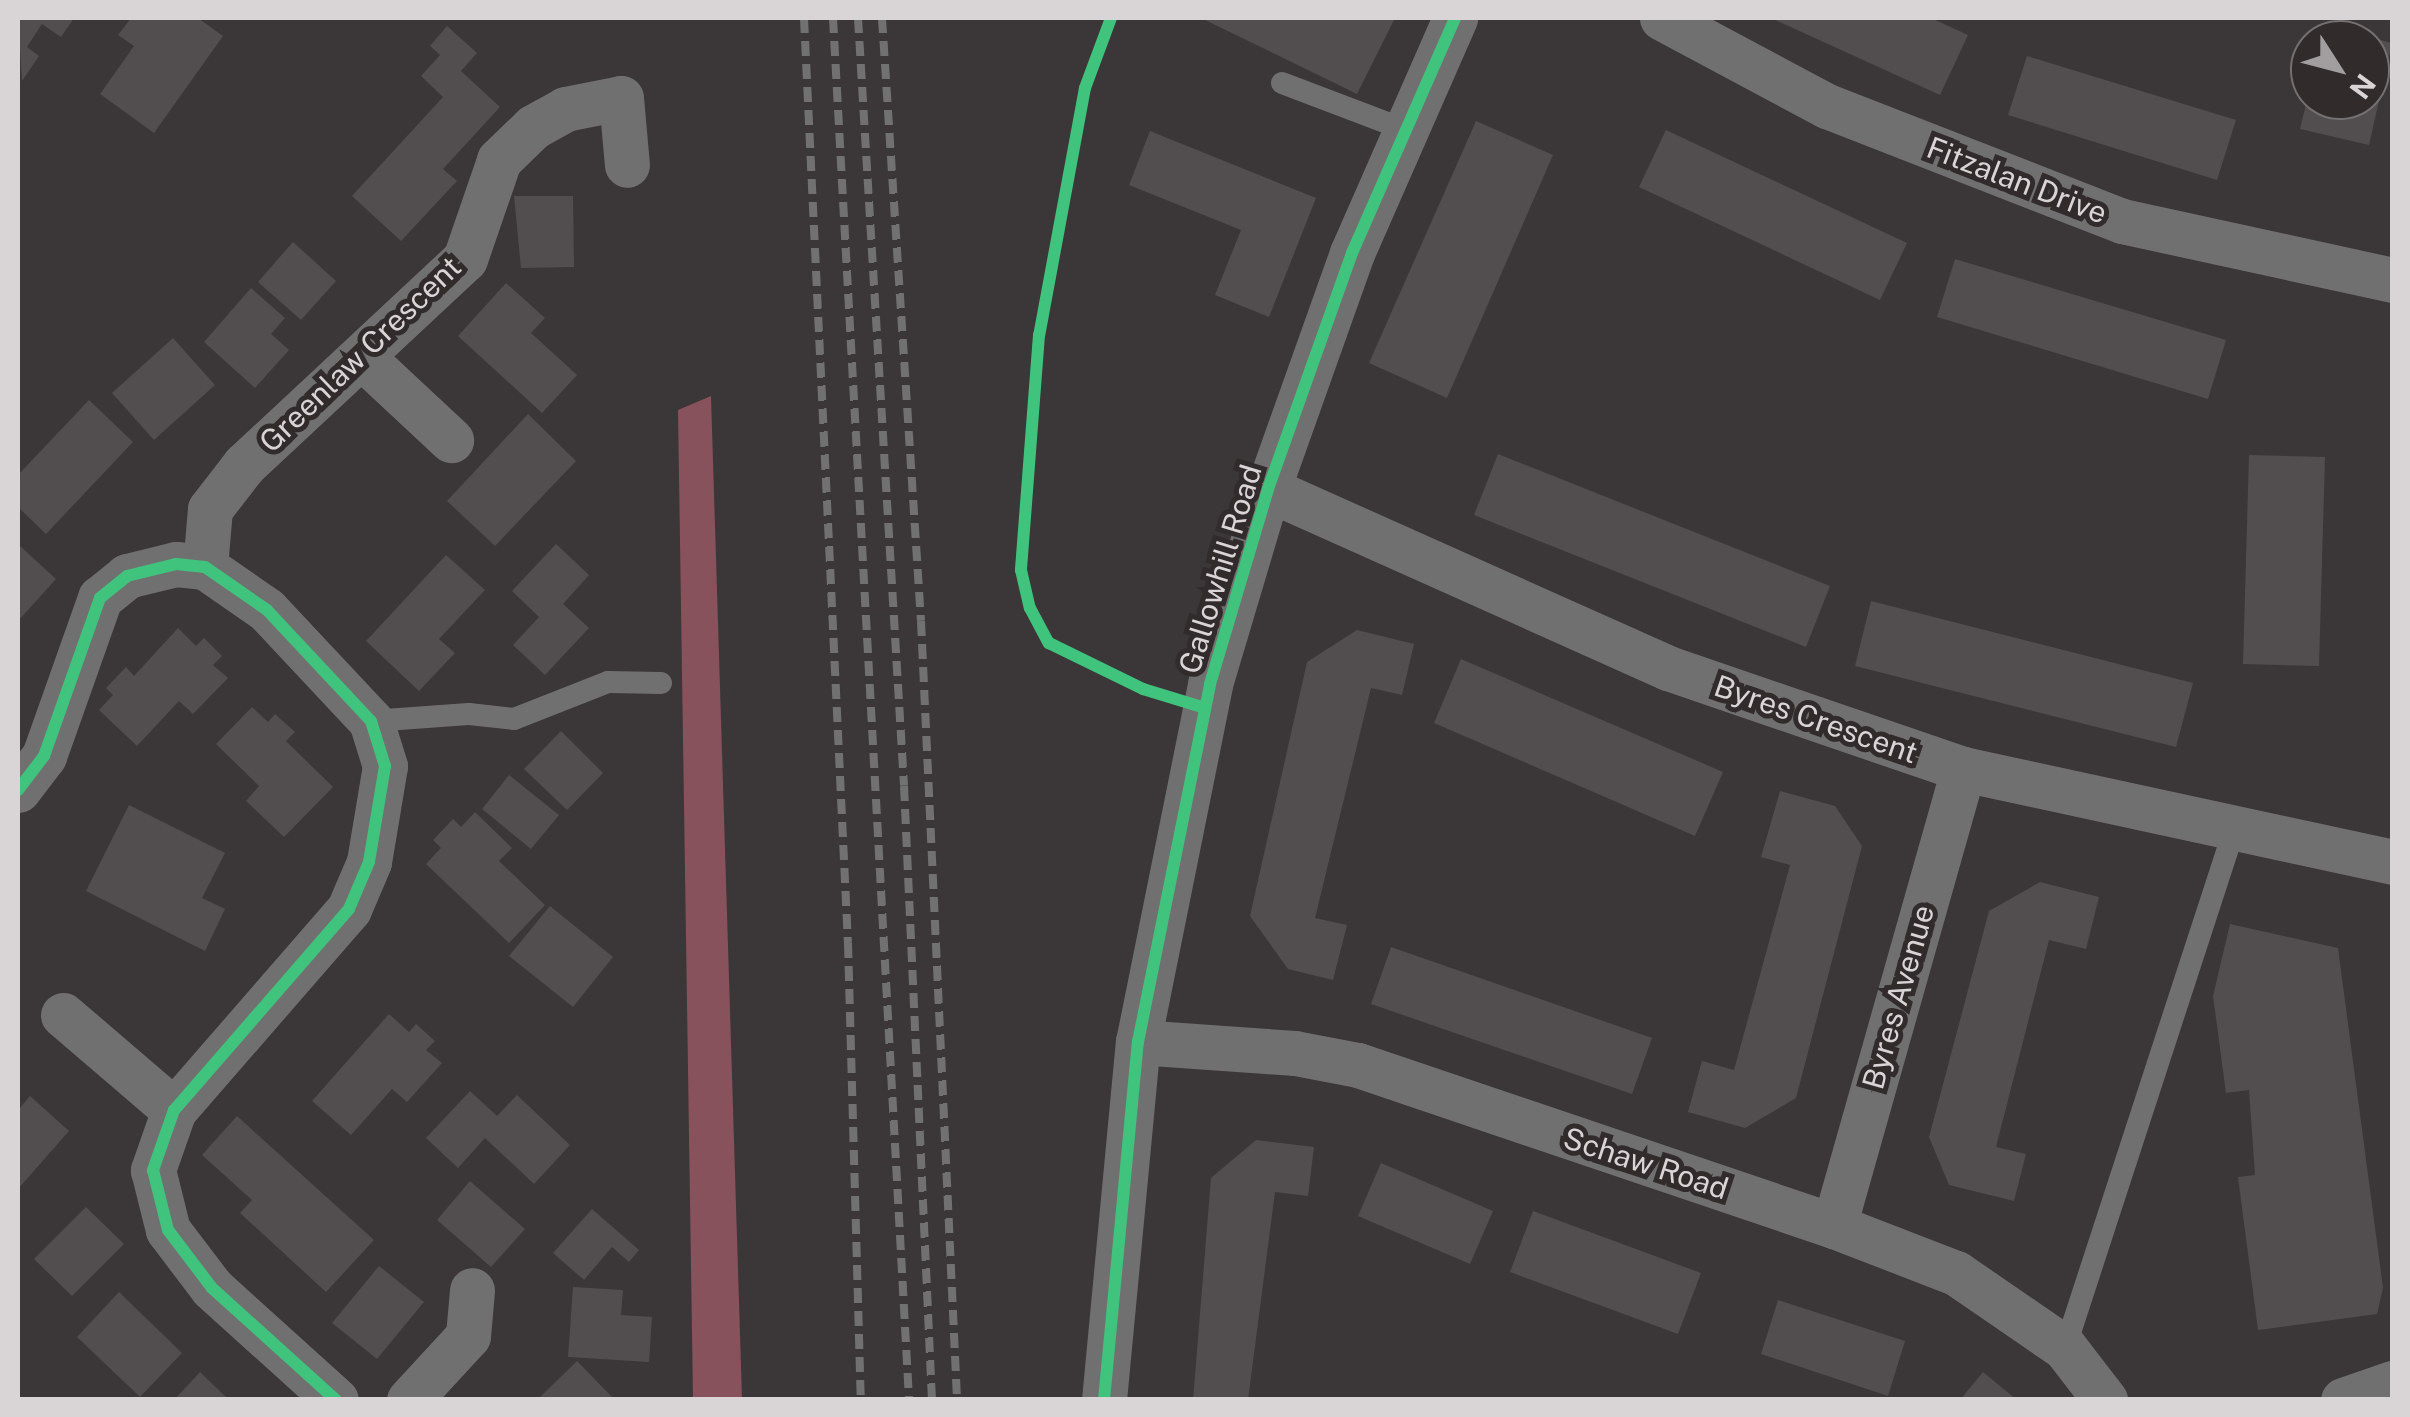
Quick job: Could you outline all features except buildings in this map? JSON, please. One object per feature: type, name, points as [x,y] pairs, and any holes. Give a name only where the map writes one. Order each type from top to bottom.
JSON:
[{"type":"street","name":"Gallowhill Road","points":[[1104,1400],[1138,1042],[1210,684],[1268,489],[1403,129],[1455,18]]},
{"type":"street","name":"Fitzalan Drive","points":[[1662,18],[1827,106],[2122,220],[2392,280]]},
{"type":"street","name":"Greenlaw Crescent","points":[[205,567],[210,509],[244,466],[465,259],[499,160],[533,127],[565,109],[621,98],[626,165]]},
{"type":"street","points":[[362,356],[451,440]]},
{"type":"street","name":"Byres Crescent","points":[[1268,489],[1668,668],[1963,769],[2392,862]]},
{"type":"street","points":[[18,790],[44,756],[100,598],[127,576],[176,564],[205,567],[267,610],[370,721],[385,766],[369,862],[349,909],[174,1110],[154,1170],[168,1230],[212,1288],[336,1400]]},
{"type":"street","name":"Byres Avenue","points":[[1834,1226],[1963,769]]},
{"type":"street","points":[[63,1016],[174,1110]]},
{"type":"street","name":"Schaw Road","points":[[1138,1042],[1295,1053],[1358,1065],[1834,1226],[1956,1272],[2065,1348],[2104,1400]]},
{"type":"street","points":[[409,1400],[468,1336],[472,1290]]},
{"type":"street","points":[[2343,1400],[2392,1383]]},
{"type":"lane","points":[[1282,83],[1403,129]]},
{"type":"lane","points":[[370,721],[469,714],[514,719],[608,682],[660,683]]},
{"type":"lane","points":[[2065,1348],[2234,830]]},
{"type":"shaded area","points":[[711,396],[742,1400],[693,1399],[678,410]]},
{"type":"railway","points":[[804,18],[848,943],[861,1400]]},
{"type":"railway","points":[[833,18],[909,1400]]},
{"type":"railway","points":[[858,18],[904,786],[932,1400]]},
{"type":"railway","points":[[882,18],[921,621],[957,1400]]},
{"type":"cycle path","points":[[1111,18],[1085,88],[1039,335],[1021,570],[1030,608],[1049,643],[1143,689],[1205,708]]},
{"type":"cycle path","points":[[1104,1400],[1138,1042],[1210,684],[1268,489],[1352,253],[1455,18]]},
{"type":"cycle path","points":[[18,790],[44,756],[100,598],[127,576],[176,564],[205,567],[267,610],[371,721],[385,766],[369,862],[349,909],[174,1110],[153,1170],[168,1230],[212,1288],[336,1400]]}]
